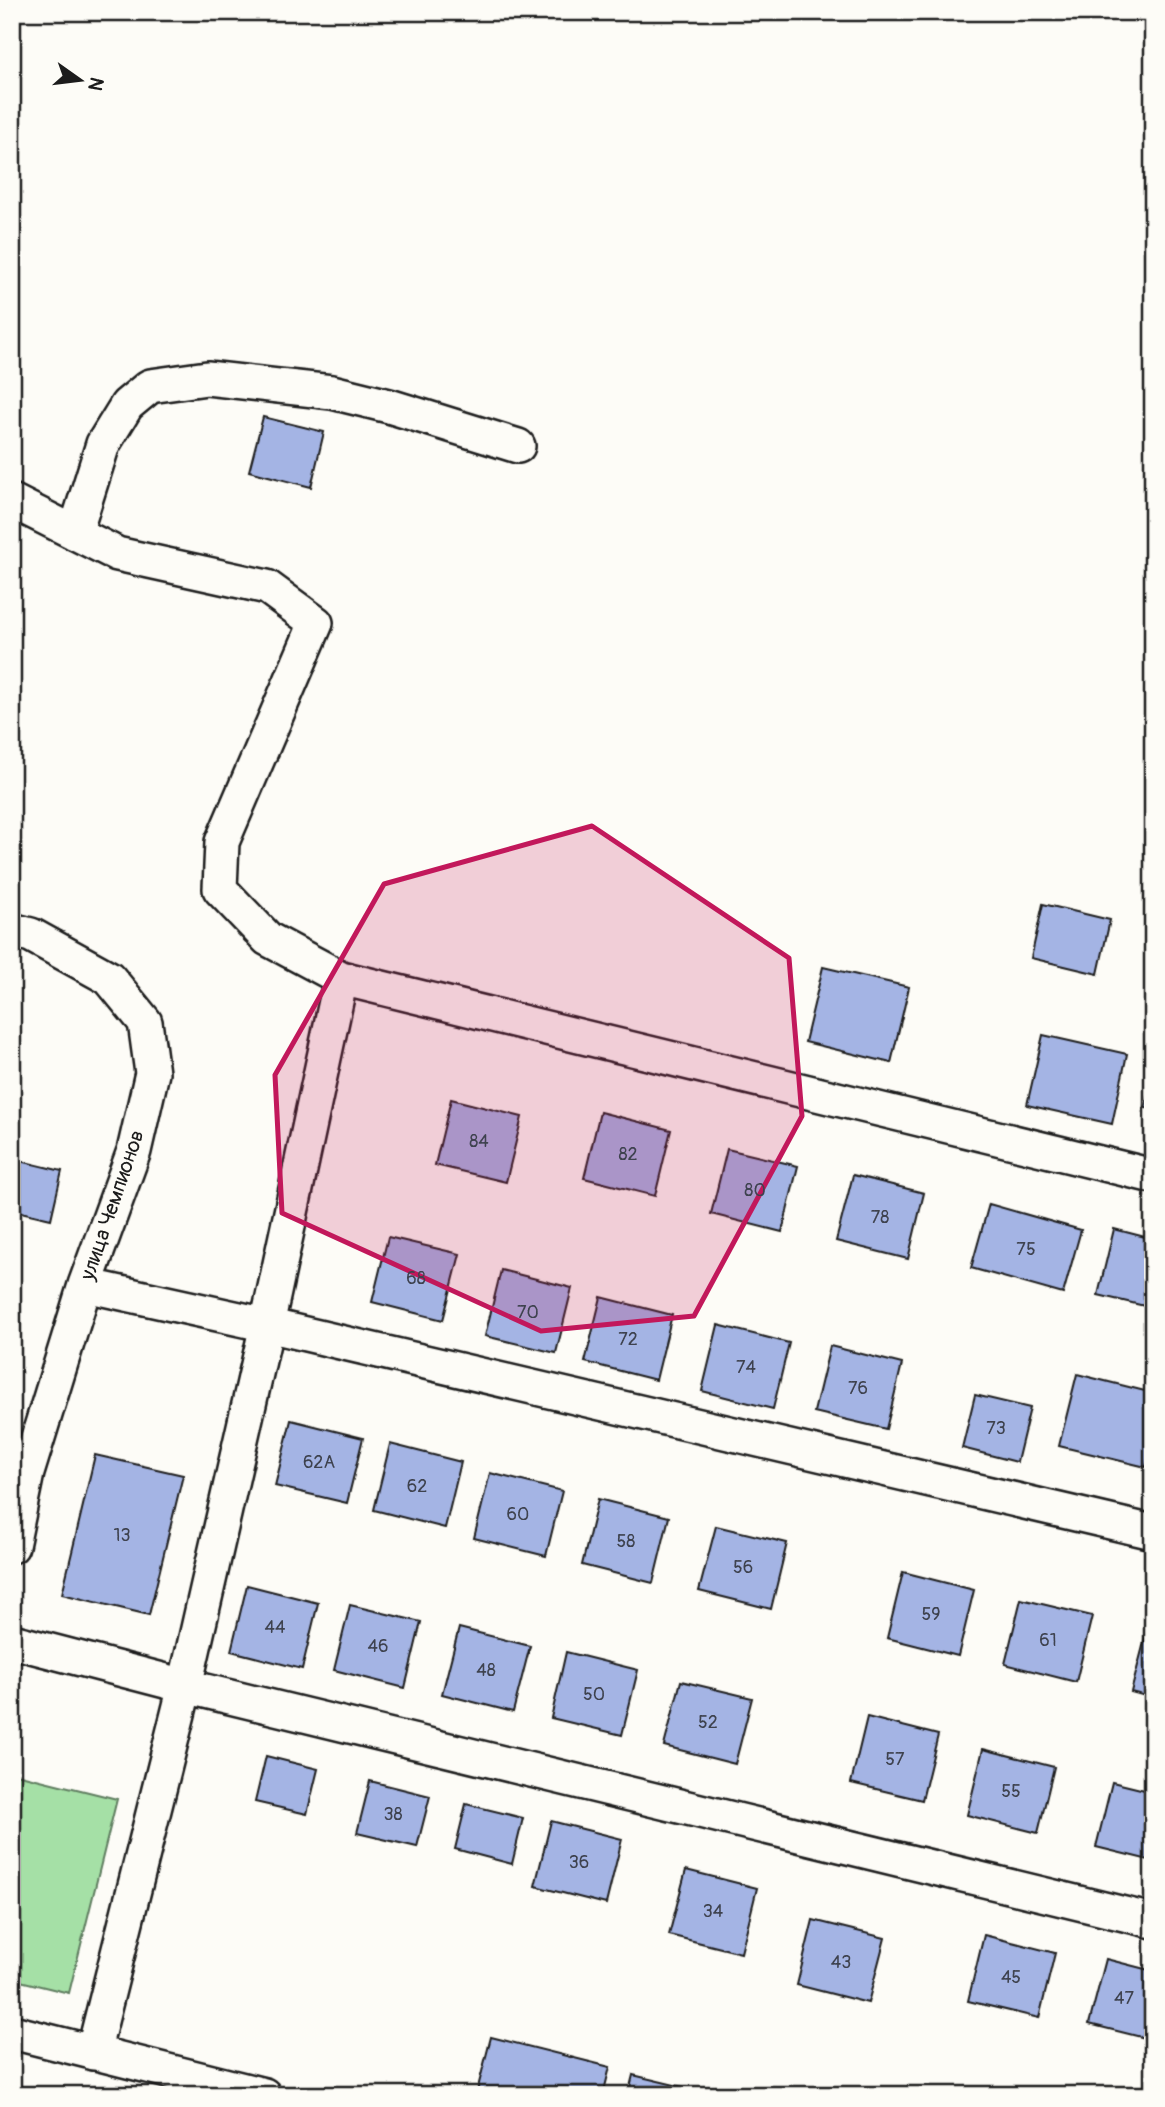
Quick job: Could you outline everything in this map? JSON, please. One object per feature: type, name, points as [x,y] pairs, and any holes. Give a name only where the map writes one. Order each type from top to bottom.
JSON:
[{"type":"street","points":[[75,533],[103,444],[127,405],[150,386],[207,378],[332,392],[389,406],[518,446]]},
{"type":"street","points":[[12,501],[117,554],[267,587],[316,623],[222,842],[220,890],[268,939],[341,978],[1153,1176]]},
{"type":"street","name":"улица Чемпионов","points":[[12,930],[31,935],[109,978],[145,1022],[152,1073],[134,1152],[85,1285],[27,1473],[12,1546]]},
{"type":"street","points":[[93,2053],[185,1686],[267,1325],[341,978]]},
{"type":"street","points":[[85,1285],[1153,1532]]},
{"type":"street","points":[[12,1641],[185,1686],[1153,1921]]},
{"type":"street","points":[[12,2032],[264,2095]]},
{"type":"highlighted area","points":[[592,826],[789,958],[802,1116],[694,1316],[541,1331],[282,1213],[275,1075],[384,884]]},
{"type":"green space","points":[[12,1773],[117,1799],[69,1993],[12,1979]]},
{"type":"building","points":[[263,417],[324,432],[311,487],[249,471]]},
{"type":"building","points":[[1043,904],[1110,920],[1098,974],[1031,958]]},
{"type":"building","points":[[823,967],[909,987],[891,1063],[805,1042]]},
{"type":"building","points":[[1043,1035],[1127,1054],[1112,1124],[1027,1105]]},
{"type":"building","points":[[1153,1073],[1153,1109],[1145,1108]]},
{"type":"building","points":[[451,1099],[522,1117],[506,1182],[435,1165]]},
{"type":"building","points":[[600,1112],[671,1130],[655,1196],[584,1178]]},
{"type":"building","points":[[727,1149],[798,1166],[782,1232],[711,1214]]},
{"type":"building","points":[[12,1159],[62,1171],[51,1219],[12,1210]]},
{"type":"building","points":[[853,1175],[924,1193],[908,1259],[836,1241]]},
{"type":"building","points":[[989,1204],[1081,1230],[1063,1294],[971,1268]]},
{"type":"building","points":[[1114,1229],[1153,1239],[1153,1308],[1098,1295]]},
{"type":"building","points":[[388,1237],[460,1254],[443,1320],[372,1302]]},
{"type":"building","points":[[501,1270],[572,1288],[556,1353],[485,1336]]},
{"type":"building","points":[[601,1297],[672,1315],[656,1380],[585,1362]]},
{"type":"building","points":[[718,1325],[789,1343],[773,1409],[702,1391]]},
{"type":"building","points":[[830,1346],[902,1364],[886,1429],[814,1412]]},
{"type":"building","points":[[1077,1374],[1153,1393],[1153,1439],[1146,1467],[1059,1446]]},
{"type":"building","points":[[975,1395],[1030,1408],[1017,1462],[962,1448]]},
{"type":"building","points":[[291,1420],[363,1438],[347,1503],[275,1486]]},
{"type":"building","points":[[390,1444],[461,1462],[445,1528],[374,1510]]},
{"type":"building","points":[[95,1455],[183,1475],[149,1615],[62,1594]]},
{"type":"building","points":[[490,1473],[562,1491],[546,1556],[474,1538]]},
{"type":"building","points":[[598,1499],[669,1517],[653,1583],[582,1565]]},
{"type":"building","points":[[716,1526],[787,1543],[771,1609],[699,1591]]},
{"type":"building","points":[[903,1572],[974,1590],[958,1656],[887,1638]]},
{"type":"building","points":[[247,1585],[318,1603],[302,1669],[231,1651]]},
{"type":"building","points":[[1021,1599],[1092,1616],[1076,1682],[1005,1664]]},
{"type":"building","points":[[350,1605],[421,1622],[405,1688],[334,1670]]},
{"type":"building","points":[[1148,1627],[1153,1628],[1153,1698],[1131,1692]]},
{"type":"building","points":[[459,1628],[530,1646],[513,1712],[442,1694]]},
{"type":"building","points":[[566,1652],[638,1670],[622,1735],[551,1718]]},
{"type":"building","points":[[681,1681],[752,1698],[735,1764],[664,1746]]},
{"type":"building","points":[[867,1717],[938,1735],[922,1800],[851,1783]]},
{"type":"building","points":[[983,1749],[1054,1767],[1038,1833],[967,1815]]},
{"type":"building","points":[[266,1756],[318,1769],[307,1814],[255,1802]]},
{"type":"building","points":[[370,1781],[430,1796],[417,1847],[357,1833]]},
{"type":"building","points":[[1112,1782],[1153,1792],[1153,1861],[1096,1847]]},
{"type":"building","points":[[466,1804],[523,1818],[512,1864],[455,1849]]},
{"type":"building","points":[[551,1821],[622,1839],[606,1904],[535,1886]]},
{"type":"building","points":[[686,1870],[757,1888],[741,1953],[669,1935]]},
{"type":"building","points":[[813,1920],[885,1938],[868,2003],[797,1985]]},
{"type":"building","points":[[984,1935],[1055,1953],[1039,2018],[968,2001]]},
{"type":"building","points":[[1106,1959],[1153,1971],[1153,2040],[1089,2024]]},
{"type":"building","points":[[491,2037],[610,2067],[603,2095],[476,2095]]},
{"type":"building","points":[[633,2075],[704,2092],[704,2095],[628,2095]]},
{"type":"building","points":[[775,2087],[806,2095],[773,2095]]}]
